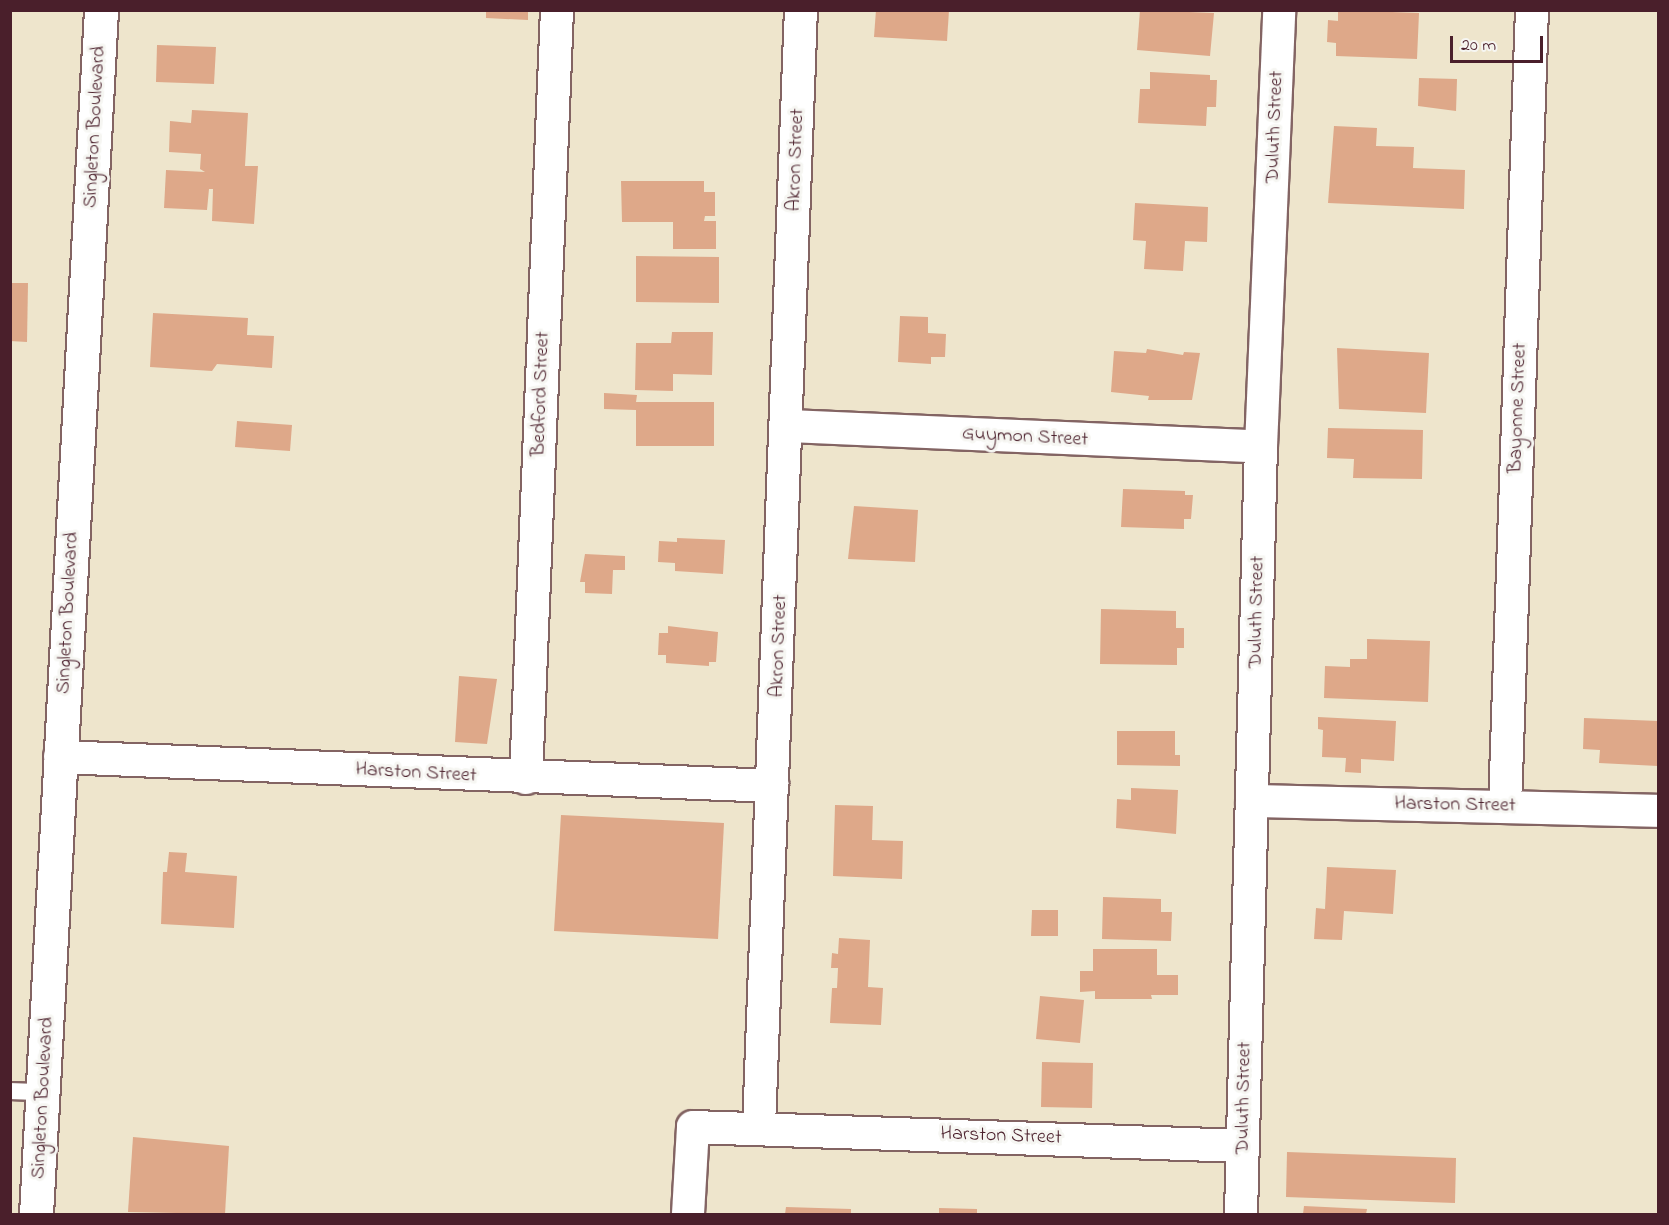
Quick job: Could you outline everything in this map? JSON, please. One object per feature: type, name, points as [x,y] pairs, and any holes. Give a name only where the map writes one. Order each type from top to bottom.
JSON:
[{"type":"main road","name":"Singleton Boulevard","points":[[36,1215],[101,10]]},
{"type":"street","name":"Bedford Street","points":[[526,778],[557,10]]},
{"type":"street","name":"Akron Street","points":[[759,1127],[788,426],[801,10]]},
{"type":"street","name":"Duluth Street","points":[[1241,1215],[1261,447],[1280,10]]},
{"type":"street","name":"Bayonne Street","points":[[1505,806],[1532,10]]},
{"type":"street","name":"Guymon Street","points":[[788,426],[1261,447]]},
{"type":"street","name":"Harston Street","points":[[60,757],[526,778],[772,786]]},
{"type":"street","name":"Harston Street","points":[[1252,801],[1659,811]]},
{"type":"street","name":"Harston Street","points":[[759,1127],[1243,1146]]},
{"type":"street","points":[[688,1215],[693,1128],[759,1127]]},
{"type":"lane","points":[[10,1091],[43,1092]]},
{"type":"building","points":[[486,10],[528,10],[528,20],[486,18]]},
{"type":"building","points":[[876,10],[949,10],[947,41],[874,37]]},
{"type":"building","points":[[1140,10],[1214,13],[1210,56],[1137,50]]},
{"type":"building","points":[[1338,10],[1419,13],[1417,59],[1336,56],[1336,43],[1327,42],[1328,20],[1338,21]]},
{"type":"building","points":[[157,45],[216,47],[214,84],[156,82]]},
{"type":"building","points":[[1150,72],[1210,75],[1210,80],[1217,80],[1216,107],[1207,107],[1206,126],[1138,123],[1140,89],[1150,89]]},
{"type":"building","points":[[1419,78],[1457,79],[1456,111],[1418,106]]},
{"type":"building","points":[[192,110],[248,113],[245,166],[258,166],[254,224],[212,221],[213,189],[209,189],[207,210],[164,208],[166,170],[205,172],[200,169],[201,154],[169,152],[170,121],[191,123]]},
{"type":"building","points":[[1334,126],[1377,128],[1376,146],[1414,147],[1413,168],[1465,170],[1464,209],[1328,203]]},
{"type":"building","points":[[621,181],[704,181],[704,192],[715,192],[715,216],[705,216],[704,221],[716,221],[716,249],[673,249],[673,222],[622,222]]},
{"type":"building","points":[[1135,203],[1208,207],[1207,242],[1185,241],[1183,271],[1144,269],[1146,241],[1133,240]]},
{"type":"building","points":[[636,256],[719,257],[719,303],[636,302]]},
{"type":"building","points":[[10,283],[28,283],[27,342],[10,341]]},
{"type":"building","points":[[153,313],[248,318],[247,335],[274,336],[272,368],[217,364],[212,371],[150,367]]},
{"type":"building","points":[[900,316],[928,317],[928,333],[946,334],[945,357],[931,357],[931,364],[898,362]]},
{"type":"building","points":[[672,332],[713,332],[712,375],[673,374],[673,391],[635,390],[636,343],[671,343]]},
{"type":"building","points":[[1337,348],[1429,353],[1426,413],[1339,409]]},
{"type":"building","points":[[1147,349],[1183,355],[1184,352],[1200,353],[1192,400],[1148,400],[1149,396],[1111,392],[1114,351],[1146,353]]},
{"type":"building","points":[[604,393],[637,395],[636,402],[714,402],[714,446],[636,446],[636,410],[604,409]]},
{"type":"building","points":[[237,421],[292,425],[290,451],[235,447]]},
{"type":"building","points":[[1328,428],[1423,430],[1422,479],[1353,478],[1354,459],[1327,458]]},
{"type":"building","points":[[1123,489],[1185,491],[1185,495],[1193,495],[1191,519],[1184,519],[1184,529],[1121,527]]},
{"type":"building","points":[[854,506],[918,510],[915,562],[848,559]]},
{"type":"building","points":[[677,538],[725,540],[723,574],[675,571],[675,563],[658,562],[659,541],[677,542]]},
{"type":"building","points":[[585,554],[625,556],[625,570],[613,570],[612,594],[585,593],[585,582],[580,582]]},
{"type":"building","points":[[1101,609],[1176,611],[1176,628],[1184,628],[1184,648],[1177,648],[1177,665],[1100,664]]},
{"type":"building","points":[[668,626],[718,632],[716,662],[709,662],[709,666],[666,663],[666,655],[658,655],[659,633],[668,633]]},
{"type":"building","points":[[1367,639],[1430,641],[1428,702],[1324,698],[1325,666],[1350,667],[1350,659],[1367,659]]},
{"type":"building","points":[[459,676],[497,679],[487,744],[455,742]]},
{"type":"building","points":[[1318,717],[1396,721],[1394,761],[1361,759],[1361,773],[1345,772],[1346,758],[1322,757],[1323,730],[1318,729]]},
{"type":"building","points":[[1584,718],[1658,721],[1658,766],[1599,763],[1600,750],[1583,749]]},
{"type":"building","points":[[1117,731],[1175,731],[1175,755],[1180,755],[1180,766],[1117,765]]},
{"type":"building","points":[[1131,788],[1178,790],[1176,834],[1116,828],[1117,799],[1131,800]]},
{"type":"building","points":[[835,805],[873,806],[872,840],[903,841],[902,879],[833,876]]},
{"type":"building","points":[[561,815],[724,823],[718,939],[554,931]]},
{"type":"building","points":[[169,852],[187,853],[185,872],[237,876],[234,928],[161,924],[163,872],[167,872]]},
{"type":"building","points":[[1327,867],[1396,870],[1393,914],[1344,911],[1342,940],[1314,939],[1316,908],[1325,909]]},
{"type":"building","points":[[1103,897],[1161,899],[1161,912],[1172,912],[1171,941],[1102,939]]},
{"type":"building","points":[[1032,910],[1058,910],[1058,936],[1031,936]]},
{"type":"building","points":[[839,938],[870,940],[868,987],[883,988],[881,1025],[830,1023],[832,988],[837,988],[838,968],[831,968],[832,953],[838,954]]},
{"type":"building","points":[[1093,949],[1157,949],[1157,975],[1178,975],[1178,995],[1151,995],[1152,999],[1095,999],[1095,991],[1080,992],[1080,971],[1093,971]]},
{"type":"building","points":[[1040,996],[1084,1000],[1080,1043],[1036,1039]]},
{"type":"building","points":[[1042,1062],[1093,1063],[1092,1108],[1041,1107]]},
{"type":"building","points":[[133,1137],[229,1146],[225,1214],[128,1212]]},
{"type":"building","points":[[1287,1152],[1456,1158],[1455,1203],[1286,1197]]},
{"type":"building","points":[[1304,1206],[1367,1209],[1366,1214],[1303,1214]]},
{"type":"building","points":[[786,1207],[851,1209],[851,1214],[785,1214]]},
{"type":"building","points":[[939,1208],[977,1209],[977,1214],[939,1214]]}]
